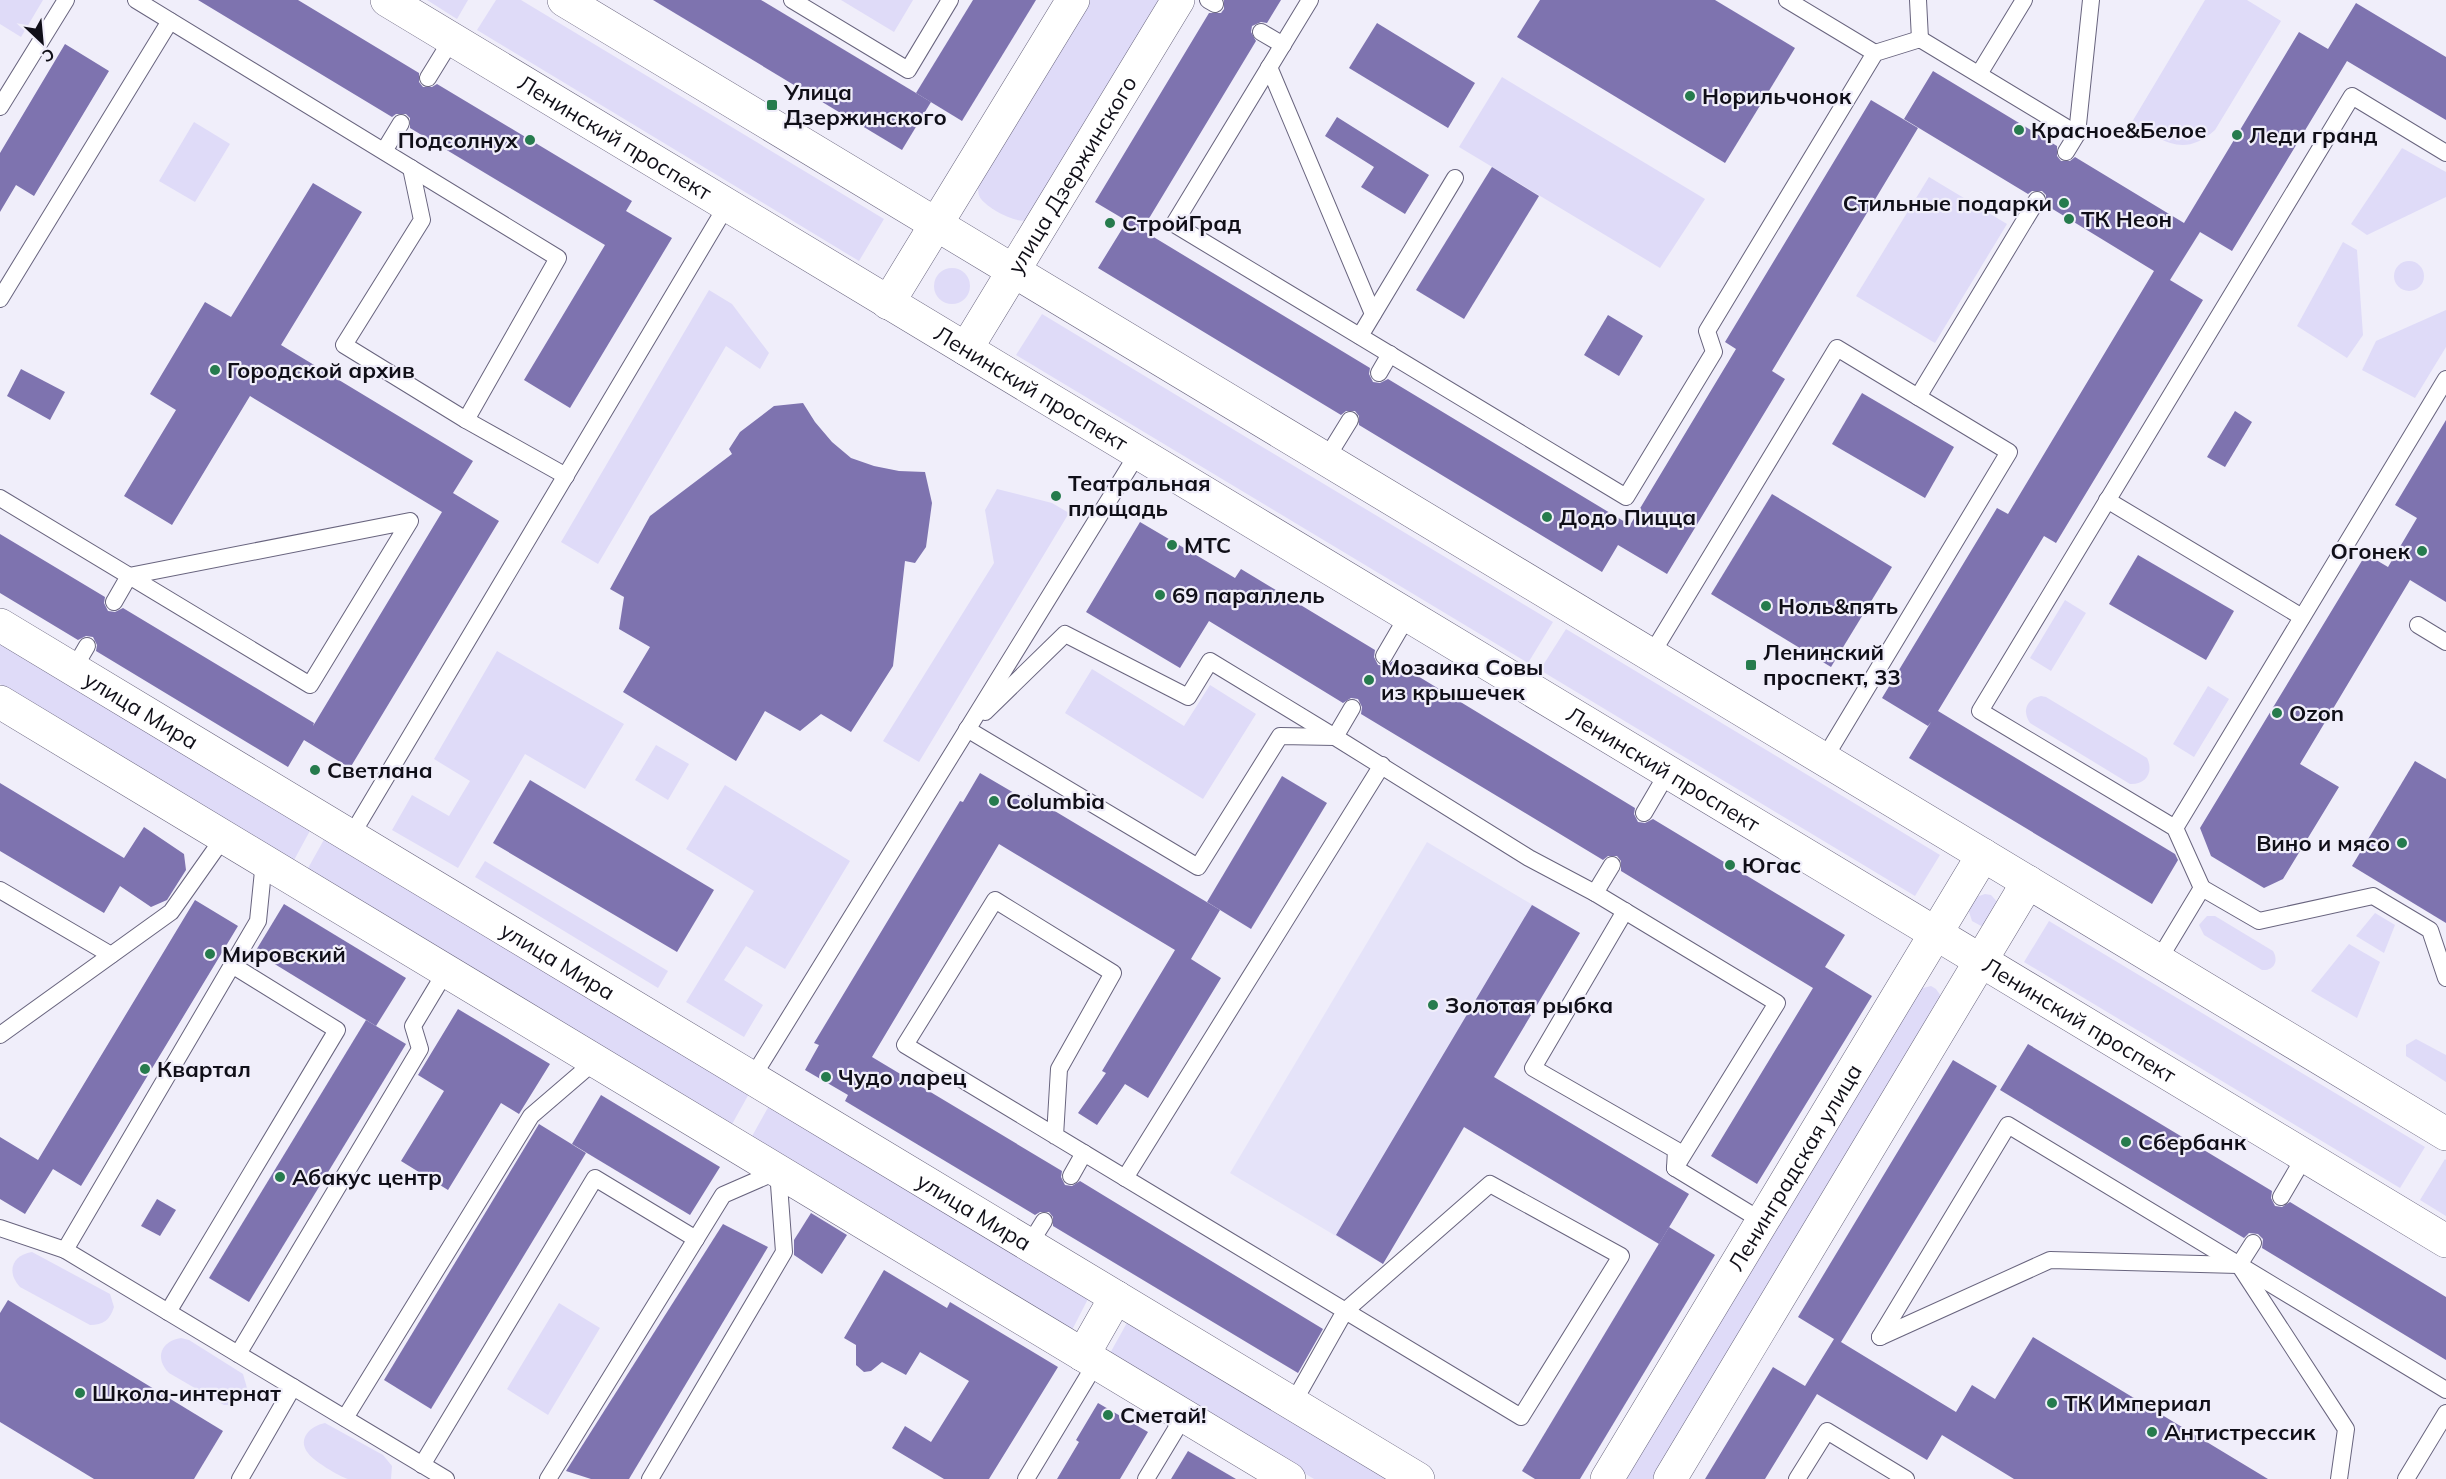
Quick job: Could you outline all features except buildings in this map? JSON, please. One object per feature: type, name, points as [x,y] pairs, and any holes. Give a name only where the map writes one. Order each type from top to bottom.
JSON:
[{"type":"street","name":"Ленинский проспект","points":[[387,0],[2446,1241]]},
{"type":"street","points":[[564,0],[2446,1134]]},
{"type":"street","points":[[888,303],[1073,0]]},
{"type":"street","name":"улица Дзержинского","points":[[966,349],[1178,0]]},
{"type":"street","name":"улица Мира","points":[[0,626],[80,658],[351,837],[752,1078],[1037,1233],[1116,1297],[1418,1479]]},
{"type":"street","points":[[0,702],[1289,1479]]},
{"type":"street","name":"Ленинградская улица","points":[[1606,1479],[1983,855]]},
{"type":"street","points":[[1671,1479],[2028,882]]},
{"type":"street","points":[[1090,1359],[1116,1297]]},
{"type":"lane","points":[[0,107],[66,0]]},
{"type":"lane","points":[[136,0],[558,258],[466,420]]},
{"type":"lane","points":[[792,0],[908,70],[950,0]]},
{"type":"lane","points":[[1310,0],[1174,224],[1626,497],[1714,352],[1707,331],[1875,53],[1920,39],[2077,134]]},
{"type":"lane","points":[[1787,0],[1875,53]]},
{"type":"lane","points":[[1918,0],[1920,39]]},
{"type":"lane","points":[[1979,75],[2024,0]]},
{"type":"lane","points":[[2066,152],[2077,134],[2091,0]]},
{"type":"lane","points":[[0,299],[170,21]]},
{"type":"lane","points":[[1261,32],[1283,45]]},
{"type":"lane","points":[[428,78],[452,39]]},
{"type":"lane","points":[[1269,67],[1373,314]]},
{"type":"lane","points":[[2446,153],[2352,96],[1980,711],[2175,828],[2202,888],[2259,921],[2373,896],[2430,930],[2446,978]]},
{"type":"lane","points":[[384,152],[401,123]]},
{"type":"lane","points":[[411,168],[422,220],[344,345],[466,420],[566,476]]},
{"type":"lane","points":[[1360,336],[1455,178]]},
{"type":"lane","points":[[1918,397],[2037,200]]},
{"type":"lane","points":[[351,837],[727,205]]},
{"type":"lane","points":[[1651,655],[1837,348],[2009,452],[1824,759]]},
{"type":"lane","points":[[1379,373],[1390,354]]},
{"type":"lane","points":[[2175,828],[2446,379]]},
{"type":"lane","points":[[1326,459],[1350,420]]},
{"type":"lane","points":[[752,1078],[1138,453]]},
{"type":"lane","points":[[0,498],[129,576],[310,685],[410,521],[129,576],[114,602]]},
{"type":"lane","points":[[2107,500],[2302,617]]},
{"type":"lane","points":[[1384,656],[1408,615]]},
{"type":"lane","points":[[2418,625],[2446,642]]},
{"type":"lane","points":[[967,729],[1065,634],[1188,697],[1210,661],[1383,765],[1529,858],[1595,893],[1777,1003],[1675,1168]]},
{"type":"lane","points":[[1335,737],[1352,708]]},
{"type":"lane","points":[[967,729],[1198,867],[1280,736],[1335,737]]},
{"type":"lane","points":[[1125,1178],[1383,765]]},
{"type":"lane","points":[[1644,813],[1668,772]]},
{"type":"lane","points":[[0,1035],[171,912],[224,837]]},
{"type":"lane","points":[[65,1250],[258,921],[264,861]]},
{"type":"lane","points":[[1595,893],[1612,865]]},
{"type":"lane","points":[[2158,961],[2202,888]]},
{"type":"lane","points":[[0,890],[111,955]]},
{"type":"lane","points":[[1055,1136],[1059,1069],[1113,974],[995,900],[905,1045],[1055,1136],[1084,1153],[1345,1311],[1521,1417],[1621,1256],[1490,1184],[1345,1311],[1293,1403]]},
{"type":"lane","points":[[1625,911],[1533,1068],[1676,1150],[1675,1168]]},
{"type":"lane","points":[[168,1312],[337,1030],[232,965]]},
{"type":"lane","points":[[238,1354],[420,1049],[413,1026],[446,971]]},
{"type":"lane","points":[[345,1418],[531,1116],[595,1061]]},
{"type":"lane","points":[[2239,1265],[2050,1260],[1880,1337],[2008,1125],[2446,1390]]},
{"type":"lane","points":[[1071,1176],[1084,1153]]},
{"type":"lane","points":[[2281,1197],[2305,1156]]},
{"type":"lane","points":[[1675,1168],[1762,1221]]},
{"type":"lane","points":[[548,1479],[723,1195],[778,1171],[784,1252],[650,1479]]},
{"type":"lane","points":[[422,1465],[595,1178],[696,1239]]},
{"type":"lane","points":[[1,1231],[65,1250],[446,1479]]},
{"type":"lane","points":[[2239,1265],[2253,1243]]},
{"type":"lane","points":[[2239,1265],[2346,1429],[2339,1479]]},
{"type":"lane","points":[[1026,1479],[1090,1359]]},
{"type":"lane","points":[[240,1479],[294,1387]]},
{"type":"lane","points":[[2406,1479],[2446,1413]]},
{"type":"lane","points":[[1146,1479],[1184,1416]]},
{"type":"lane","points":[[1797,1479],[1827,1431],[1906,1479]]},
{"type":"shaded area","points":[[0,0],[43,0],[21,37],[0,24]]},
{"type":"shaded area","points":[[427,0],[468,0],[457,19]]},
{"type":"shaded area","points":[[496,0],[521,0],[884,219],[859,261],[477,30]]},
{"type":"shaded area","points":[[841,0],[913,0],[894,32]]},
{"type":"shaded area","points":[[1090,0],[1164,0],[1028,220],[1010,218],[996,211],[981,199],[978,185]]},
{"type":"shaded area","points":[[2205,0],[2247,0],[2281,21],[2215,130],[2193,144],[2173,144],[2132,122]]},
{"type":"shaded area","points":[[1502,77],[1705,199],[1660,268],[1459,147]]},
{"type":"shaded area","points":[[194,122],[230,144],[195,202],[159,181]]},
{"type":"shaded area","points":[[2402,148],[2446,172],[2446,197],[2367,235],[2351,224]]},
{"type":"shaded area","points":[[1929,177],[2007,224],[1935,343],[1856,296]]},
{"type":"shaded area","points":[[2343,242],[2357,250],[2363,335],[2347,358],[2297,326]]},
{"type":"shaded area","points":[[2409,261],[2420,265],[2424,276],[2420,287],[2409,291],[2398,287],[2394,276],[2398,265]]},
{"type":"shaded area","points":[[952,268],[965,273],[970,286],[965,299],[952,304],[939,299],[934,286],[939,273]]},
{"type":"shaded area","points":[[709,290],[732,304],[769,353],[760,369],[726,346],[598,564],[561,542]]},
{"type":"shaded area","points":[[2446,310],[2446,347],[2415,398],[2362,370],[2376,341]]},
{"type":"shaded area","points":[[1042,314],[1553,622],[1528,663],[1016,355]]},
{"type":"shaded area","points":[[997,489],[1052,503],[1069,513],[919,762],[883,741],[994,563],[985,510]]},
{"type":"shaded area","points":[[2065,600],[2086,613],[2051,671],[2030,658]]},
{"type":"shaded area","points":[[1566,629],[1940,855],[1915,896],[1540,670]]},
{"type":"shaded area","points":[[0,639],[312,827],[293,862],[0,684]]},
{"type":"shaded area","points":[[497,651],[624,724],[585,789],[525,754],[458,868],[392,830],[412,795],[449,816],[470,781],[434,759]]},
{"type":"shaded area","points":[[1092,669],[1184,726],[1210,685],[1256,714],[1203,799],[1065,713]]},
{"type":"shaded area","points":[[2208,686],[2229,699],[2194,757],[2173,744]]},
{"type":"shaded area","points":[[2041,696],[2147,758],[2150,768],[2147,777],[2136,784],[2130,784],[2030,723],[2026,714],[2027,706],[2032,700]]},
{"type":"shaded area","points":[[656,745],[689,764],[668,800],[635,780]]},
{"type":"shaded area","points":[[725,785],[850,861],[785,969],[746,946],[724,980],[763,1005],[744,1037],[686,1002],[754,891],[686,849]]},
{"type":"shaded area","points":[[326,836],[750,1092],[731,1126],[307,870]]},
{"type":"shaded area","name":"Золотая рыбка","points":[[1427,842],[1580,933],[1383,1264],[1230,1173]]},
{"type":"shaded area","points":[[485,861],[668,971],[658,988],[475,877]]},
{"type":"shaded area","points":[[1985,894],[1991,895],[2000,905],[1983,927],[1972,921],[1968,909],[1973,898]]},
{"type":"shaded area","points":[[2375,913],[2395,925],[2384,953],[2356,936]]},
{"type":"shaded area","points":[[2207,916],[2215,916],[2273,951],[2276,958],[2274,965],[2270,969],[2262,970],[2204,935],[2199,925]]},
{"type":"shaded area","points":[[2049,921],[2425,1147],[2400,1188],[2024,962]]},
{"type":"shaded area","points":[[2349,944],[2380,962],[2357,1018],[2311,991]]},
{"type":"shaded area","points":[[1931,986],[1943,999],[1658,1479],[1624,1479],[1919,989]]},
{"type":"shaded area","points":[[2416,1039],[2446,1055],[2446,1082],[2406,1056],[2406,1045]]},
{"type":"shaded area","points":[[770,1104],[1089,1297],[1071,1332],[751,1138]]},
{"type":"shaded area","points":[[2446,1160],[2446,1216],[2420,1200]]},
{"type":"shaded area","points":[[32,1252],[110,1294],[114,1307],[108,1318],[102,1323],[90,1325],[20,1287],[13,1276],[13,1265],[20,1257]]},
{"type":"shaded area","points":[[559,1303],[600,1328],[548,1415],[507,1389]]},
{"type":"shaded area","points":[[1128,1321],[1390,1479],[1314,1479],[1109,1355]]},
{"type":"shaded area","points":[[181,1338],[189,1340],[243,1374],[247,1388],[242,1399],[236,1403],[224,1405],[169,1373],[162,1362],[162,1351],[164,1346]]},
{"type":"shaded area","points":[[325,1423],[383,1455],[392,1466],[391,1479],[348,1479],[315,1460],[305,1448],[305,1438],[314,1427]]},
{"type":"place","name":"Норильчонок","points":[[1690,96]]},
{"type":"place","name":"Улица Дзержинского","points":[[772,105]]},
{"type":"place","name":"Красное&Белое","points":[[2019,130]]},
{"type":"place","name":"Леди гранд","points":[[2237,135]]},
{"type":"place","name":"Подсолнух","points":[[530,140]]},
{"type":"place","name":"Стильные подарки","points":[[2064,203]]},
{"type":"place","name":"ТК Неон","points":[[2069,219]]},
{"type":"place","name":"СтройГрад","points":[[1110,223]]},
{"type":"place","name":"Городской архив","points":[[215,370]]},
{"type":"place","name":"Театральная площадь","points":[[1056,496]]},
{"type":"place","name":"Додо Пицца","points":[[1547,517]]},
{"type":"place","name":"МТС","points":[[1172,545]]},
{"type":"place","name":"Огонек","points":[[2422,551]]},
{"type":"place","name":"69 параллель","points":[[1160,595]]},
{"type":"place","name":"Ноль&пять","points":[[1766,606]]},
{"type":"place","name":"Ленинский проспект, 33","points":[[1751,665]]},
{"type":"place","name":"Мозаика Совы из крышечек","points":[[1369,680]]},
{"type":"place","name":"Ozon","points":[[2277,713]]},
{"type":"place","name":"Светлана","points":[[315,770]]},
{"type":"place","name":"Columbia","points":[[994,801]]},
{"type":"place","name":"Вино и мясо","points":[[2402,843]]},
{"type":"place","name":"Югас","points":[[1730,865]]},
{"type":"place","name":"Мировский","points":[[210,954]]},
{"type":"place","name":"Золотая рыбка","points":[[1433,1005]]},
{"type":"place","name":"Квартал","points":[[145,1069]]},
{"type":"place","name":"Чудо ларец","points":[[826,1077]]},
{"type":"place","name":"Сбербанк","points":[[2126,1142]]},
{"type":"place","name":"Абакус центр","points":[[280,1177]]},
{"type":"place","name":"Школа-интернат","points":[[80,1393]]},
{"type":"place","name":"ТК Империал","points":[[2052,1403]]},
{"type":"place","name":"Сметай!","points":[[1108,1415]]},
{"type":"place","name":"Антистрессик","points":[[2152,1432]]}]
